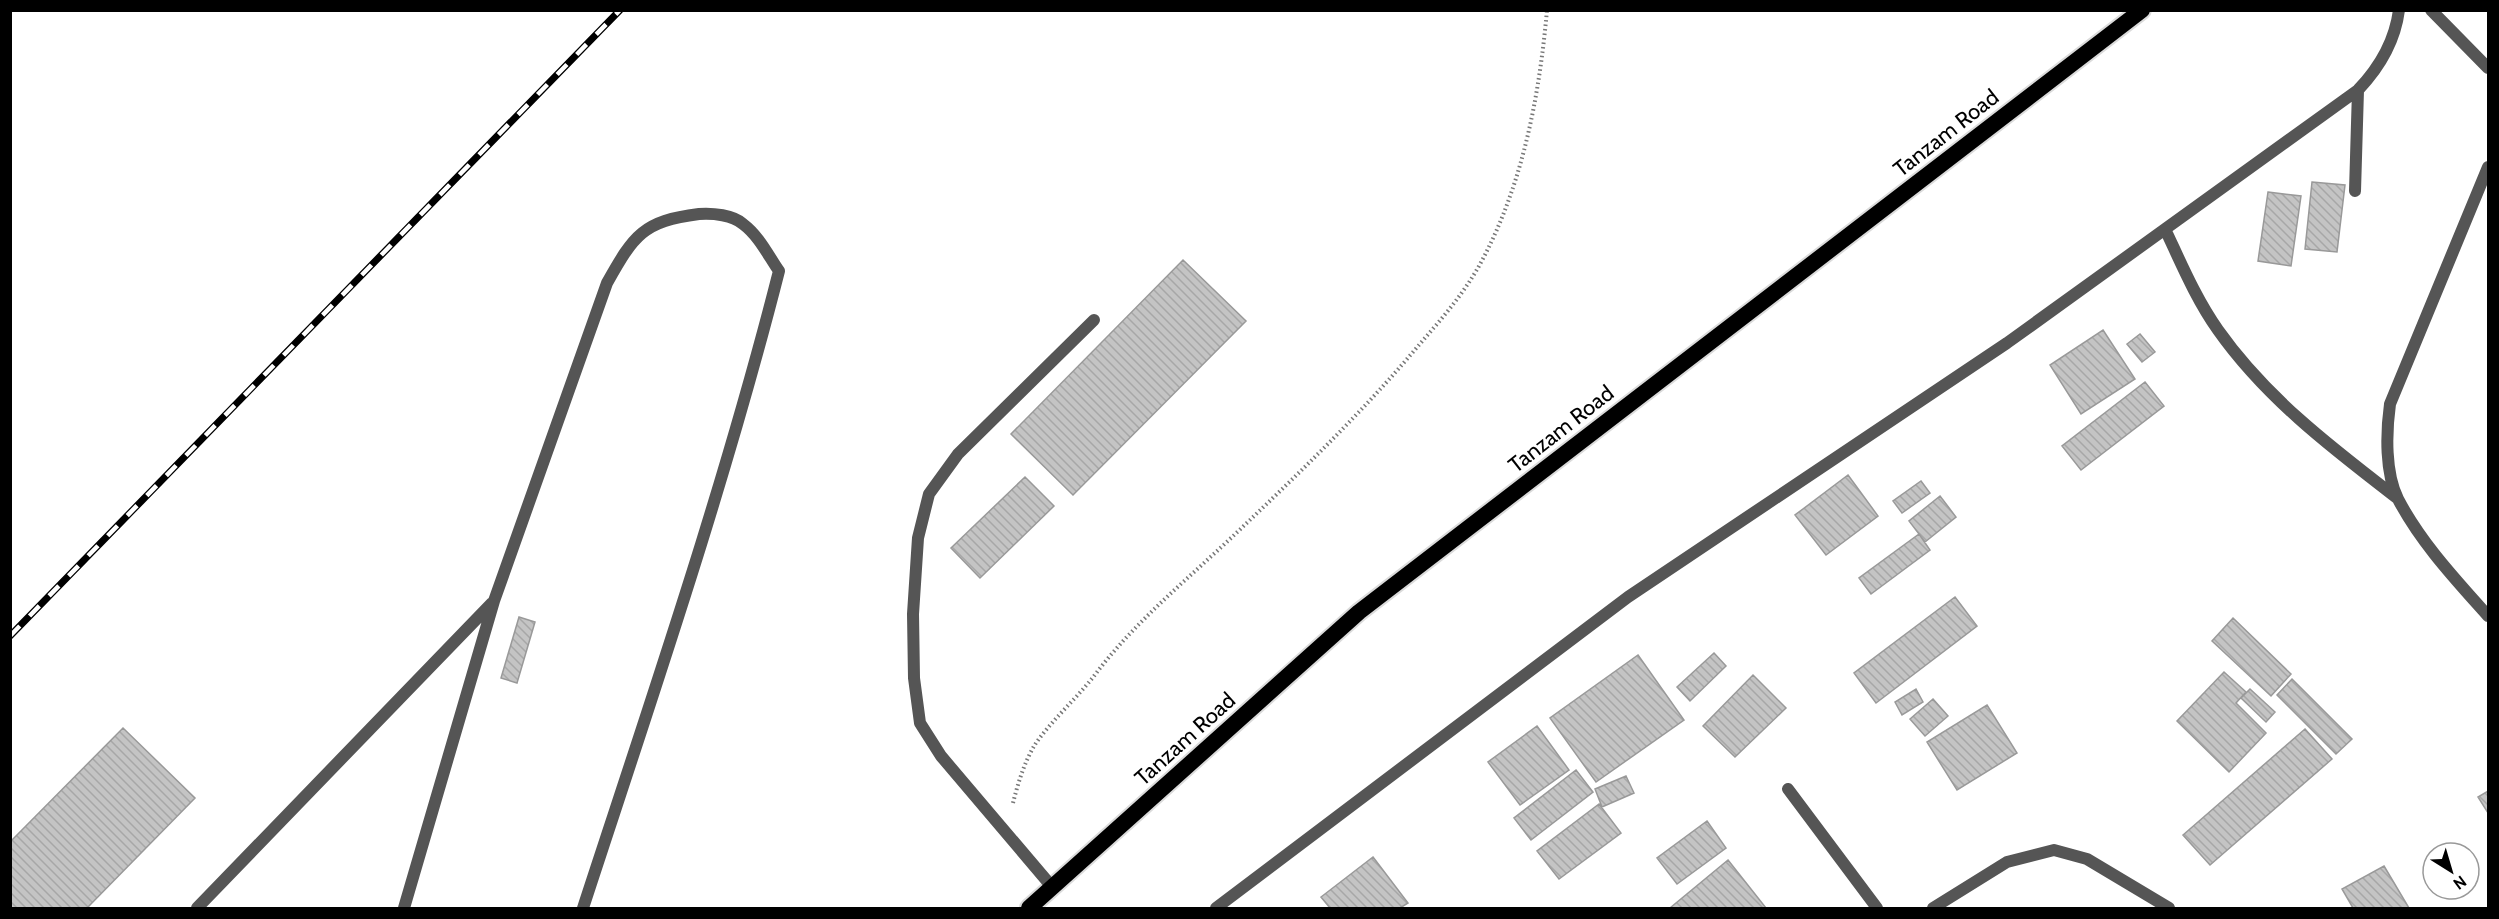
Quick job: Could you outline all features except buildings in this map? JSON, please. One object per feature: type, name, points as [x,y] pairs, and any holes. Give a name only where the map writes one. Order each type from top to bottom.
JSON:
[{"type":"highway","name":"Tanzam Road","points":[[1029,909],[1359,612],[2142,10]]},
{"type":"street","points":[[1216,909],[1628,597],[2007,343],[2358,90],[2376,72],[2397,24],[2399,10]]},
{"type":"street","points":[[2431,10],[2488,68]]},
{"type":"street","points":[[2355,190],[2358,90]]},
{"type":"street","points":[[2397,498],[2386,432],[2390,404],[2488,167]]},
{"type":"street","points":[[404,909],[494,601],[607,283],[624,253],[653,223],[712,213],[742,222],[761,243],[779,271],[756,361],[703,543],[583,909]]},
{"type":"street","points":[[2165,229],[2196,295],[2218,330],[2247,366],[2284,407],[2397,498],[2436,557],[2488,616]]},
{"type":"street","points":[[1053,888],[940,756],[920,723],[914,678],[913,614],[918,538],[929,494],[958,454],[1094,320]]},
{"type":"street","points":[[197,909],[494,601]]},
{"type":"street","points":[[1788,789],[1877,909]]},
{"type":"street","points":[[1933,909],[2007,862],[2054,850],[2087,859],[2169,909]]},
{"type":"path","points":[[1006,832],[1018,784],[1034,745],[1046,730],[1077,698],[1137,626],[1283,489],[1373,399],[1461,295],[1479,265],[1511,196],[1534,114],[1547,10]]},
{"type":"railway","points":[[10,636],[620,10]]}]
